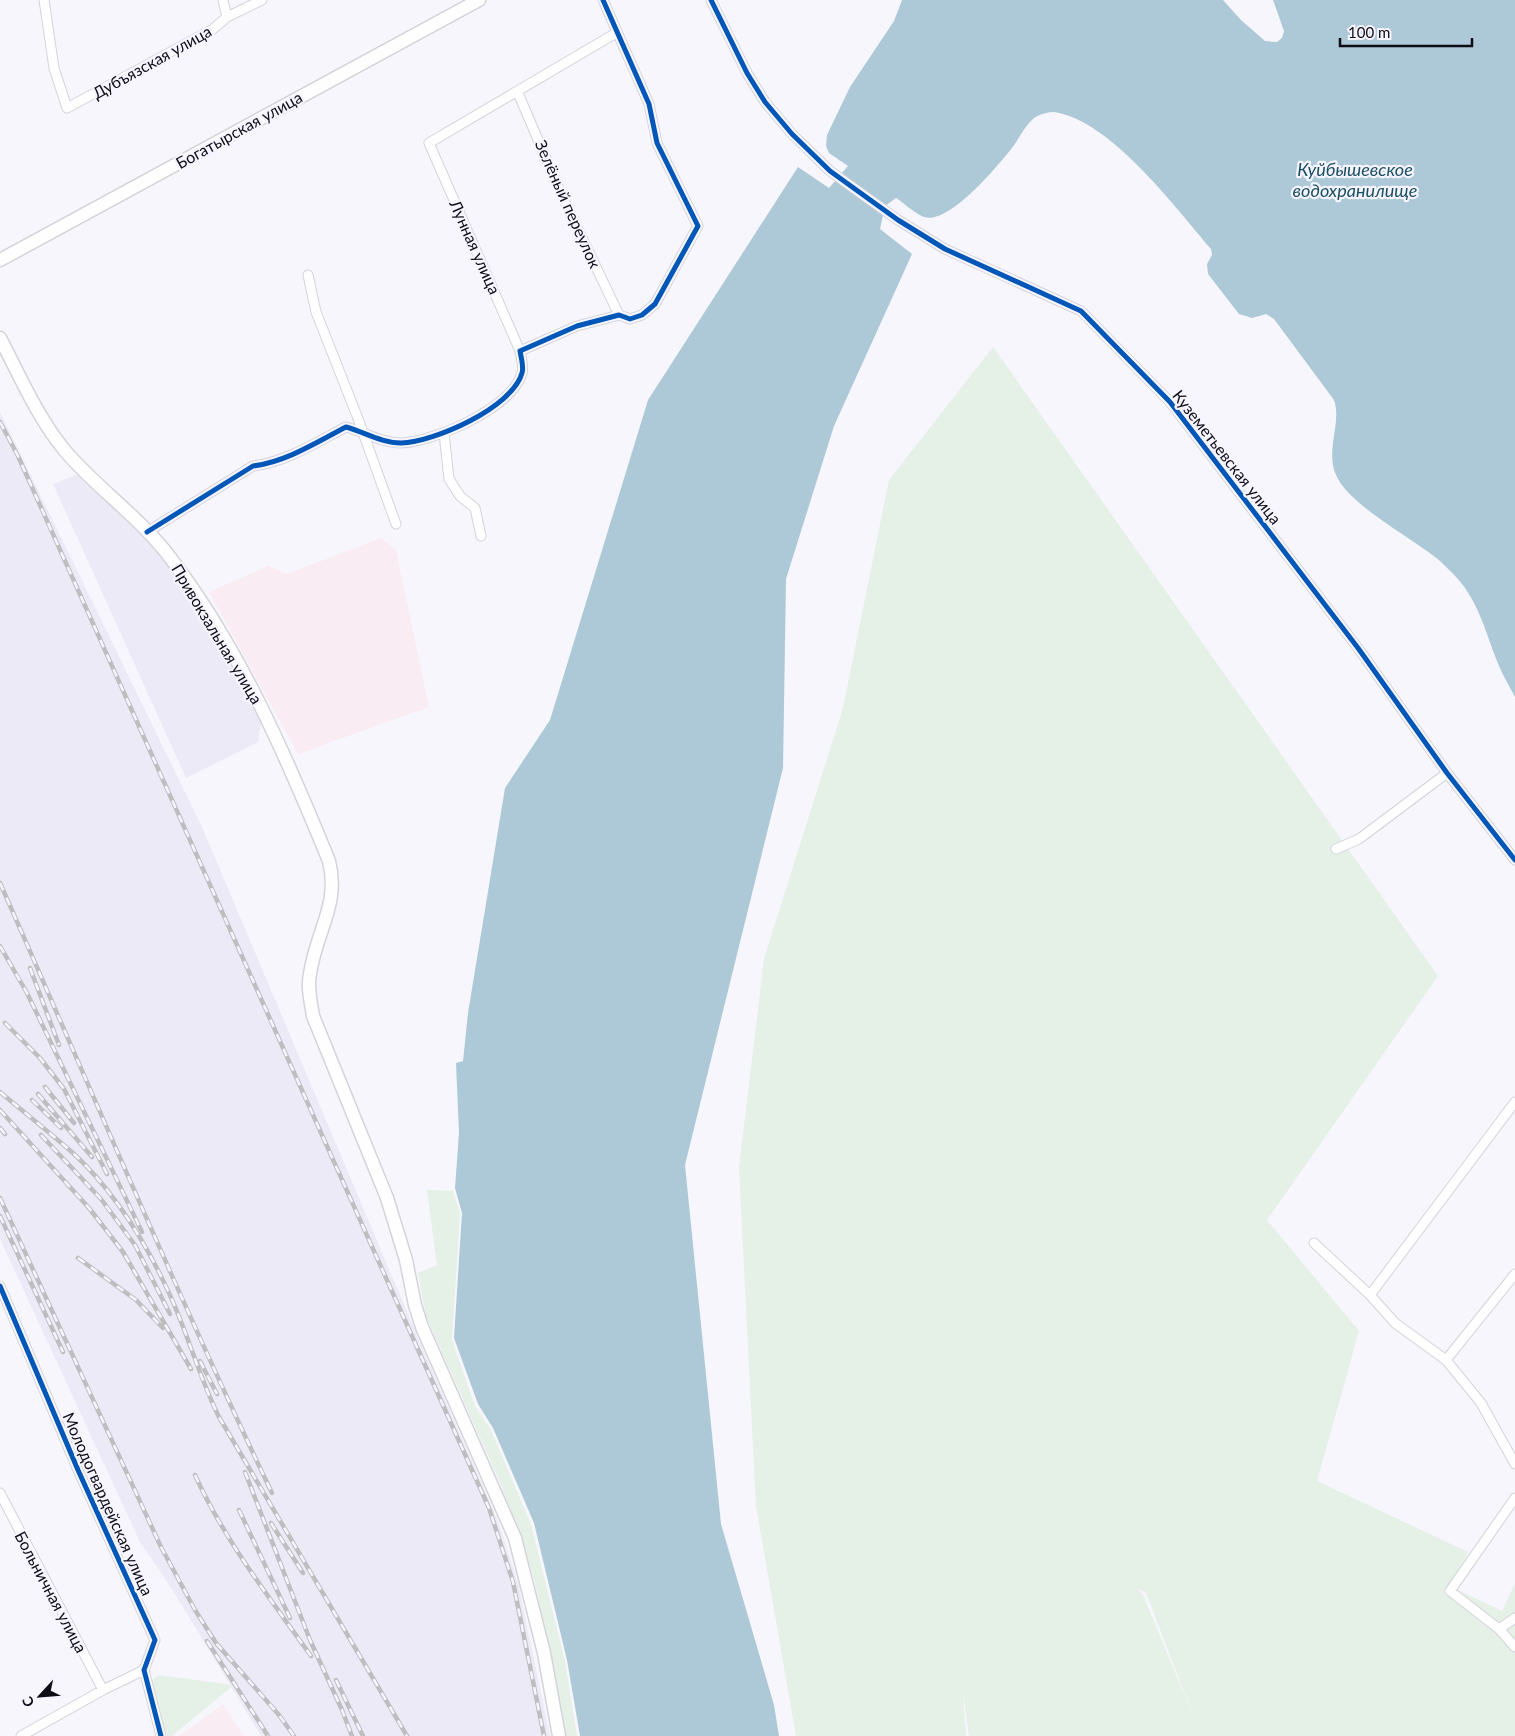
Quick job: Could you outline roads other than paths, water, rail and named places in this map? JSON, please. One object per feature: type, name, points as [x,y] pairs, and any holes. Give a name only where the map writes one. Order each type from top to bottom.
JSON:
[{"type":"main road","name":"Богатырская улица","points":[[0,260],[479,0]]},
{"type":"main road","name":"Привокзальная улица","points":[[0,338],[26,388],[57,440],[82,469],[147,532],[186,578],[243,670],[273,730],[329,861],[333,877],[331,904],[316,944],[309,976],[309,994],[313,1016],[387,1198],[406,1260],[415,1305],[422,1327],[515,1538],[528,1582],[544,1653],[559,1736]]},
{"type":"street","name":"Дубъязская улица","points":[[44,0],[54,68],[67,108],[213,29],[227,17],[262,0]]},
{"type":"street","points":[[223,0],[227,17]]},
{"type":"street","points":[[147,532],[253,466],[265,465],[290,456],[346,428],[400,443],[419,441],[444,433],[487,412],[516,384],[522,372],[520,350],[577,326],[619,315],[630,319],[642,315],[655,304],[698,226],[657,143],[649,104],[603,0]]},
{"type":"street","name":"Куземетьевская улица","points":[[711,0],[747,73],[765,102],[792,134],[830,171],[898,220],[945,248],[1081,311],[1170,402],[1352,640],[1447,773],[1515,860]]},
{"type":"street","points":[[518,93],[616,33]]},
{"type":"street","name":"Лунная улица","points":[[518,93],[429,142],[520,350]]},
{"type":"street","name":"Зелёный переулок","points":[[518,93],[564,200],[619,315]]},
{"type":"street","points":[[308,275],[316,312],[357,416],[396,524]]},
{"type":"street","points":[[444,433],[450,479],[460,496],[475,508],[481,536]]},
{"type":"street","points":[[1336,849],[1359,839],[1447,773]]},
{"type":"street","points":[[1370,1295],[1515,1102]]},
{"type":"street","points":[[1314,1243],[1370,1295],[1395,1323],[1446,1360],[1481,1403],[1515,1464]]},
{"type":"street","points":[[1446,1360],[1515,1274]]},
{"type":"street","name":"Молодогвардейская улица","points":[[0,1286],[78,1470],[155,1640],[144,1670]]},
{"type":"street","name":"Больничная улица","points":[[0,1493],[103,1690]]},
{"type":"street","points":[[1515,1498],[1450,1591],[1499,1629],[1515,1647]]},
{"type":"street","points":[[1499,1629],[1515,1618]]},
{"type":"street","points":[[21,1736],[103,1690],[144,1670],[161,1736]]},
{"type":"water","name":"Куйбышевское водохранилище","points":[[902,0],[1223,0],[1241,20],[1265,41],[1277,42],[1282,38],[1284,31],[1273,0],[1515,0],[1515,697],[1499,666],[1475,605],[1457,578],[1444,564],[1353,497],[1336,475],[1332,456],[1336,418],[1334,400],[1274,319],[1266,314],[1252,318],[1239,314],[1208,274],[1207,264],[1212,255],[1211,249],[1160,189],[1119,148],[1097,131],[1075,118],[1054,112],[1042,114],[1029,123],[1011,149],[982,183],[945,213],[934,217],[924,217],[896,198],[885,206],[880,229],[912,254],[834,426],[786,579],[783,768],[685,1165],[721,1524],[774,1705],[779,1736],[580,1736],[567,1660],[534,1523],[493,1428],[478,1404],[454,1338],[462,1213],[455,1188],[459,1133],[456,1063],[463,1061],[468,1013],[505,788],[550,720],[648,400],[798,167],[829,188],[848,166],[829,153],[826,146],[827,135],[850,87],[894,21]]},
{"type":"railway","points":[[0,422],[18,456],[489,1508],[513,1582],[544,1736]]},
{"type":"railway","points":[[0,883],[167,1265],[272,1493]]},
{"type":"railway","points":[[0,946],[27,993],[142,1232]]},
{"type":"railway","points":[[30,968],[59,1045]]},
{"type":"railway","points":[[5,1023],[40,1058],[64,1089],[107,1174]]},
{"type":"railway","points":[[45,1087],[74,1123]]},
{"type":"railway","points":[[0,1092],[73,1153],[102,1184],[128,1218],[150,1255],[169,1293],[205,1387],[219,1417],[407,1736]]},
{"type":"railway","points":[[38,1094],[92,1157]]},
{"type":"railway","points":[[32,1100],[61,1128]]},
{"type":"railway","points":[[0,1110],[89,1208],[123,1252],[191,1369]]},
{"type":"railway","points":[[0,1128],[5,1134]]},
{"type":"railway","points":[[41,1135],[101,1199],[135,1245],[170,1314]]},
{"type":"railway","points":[[0,1198],[161,1547],[195,1610],[216,1643],[279,1715],[294,1736]]},
{"type":"railway","points":[[0,1216],[63,1352]]},
{"type":"railway","points":[[78,1258],[136,1300],[163,1328]]},
{"type":"railway","points":[[200,1361],[217,1394]]},
{"type":"railway","points":[[245,1472],[310,1640],[352,1736]]},
{"type":"railway","points":[[195,1475],[234,1546],[311,1656]]},
{"type":"railway","points":[[239,1510],[290,1618]]},
{"type":"railway","points":[[271,1523],[303,1573]]},
{"type":"railway","points":[[207,1641],[268,1736]]},
{"type":"railway","points":[[336,1680],[363,1736]]}]
